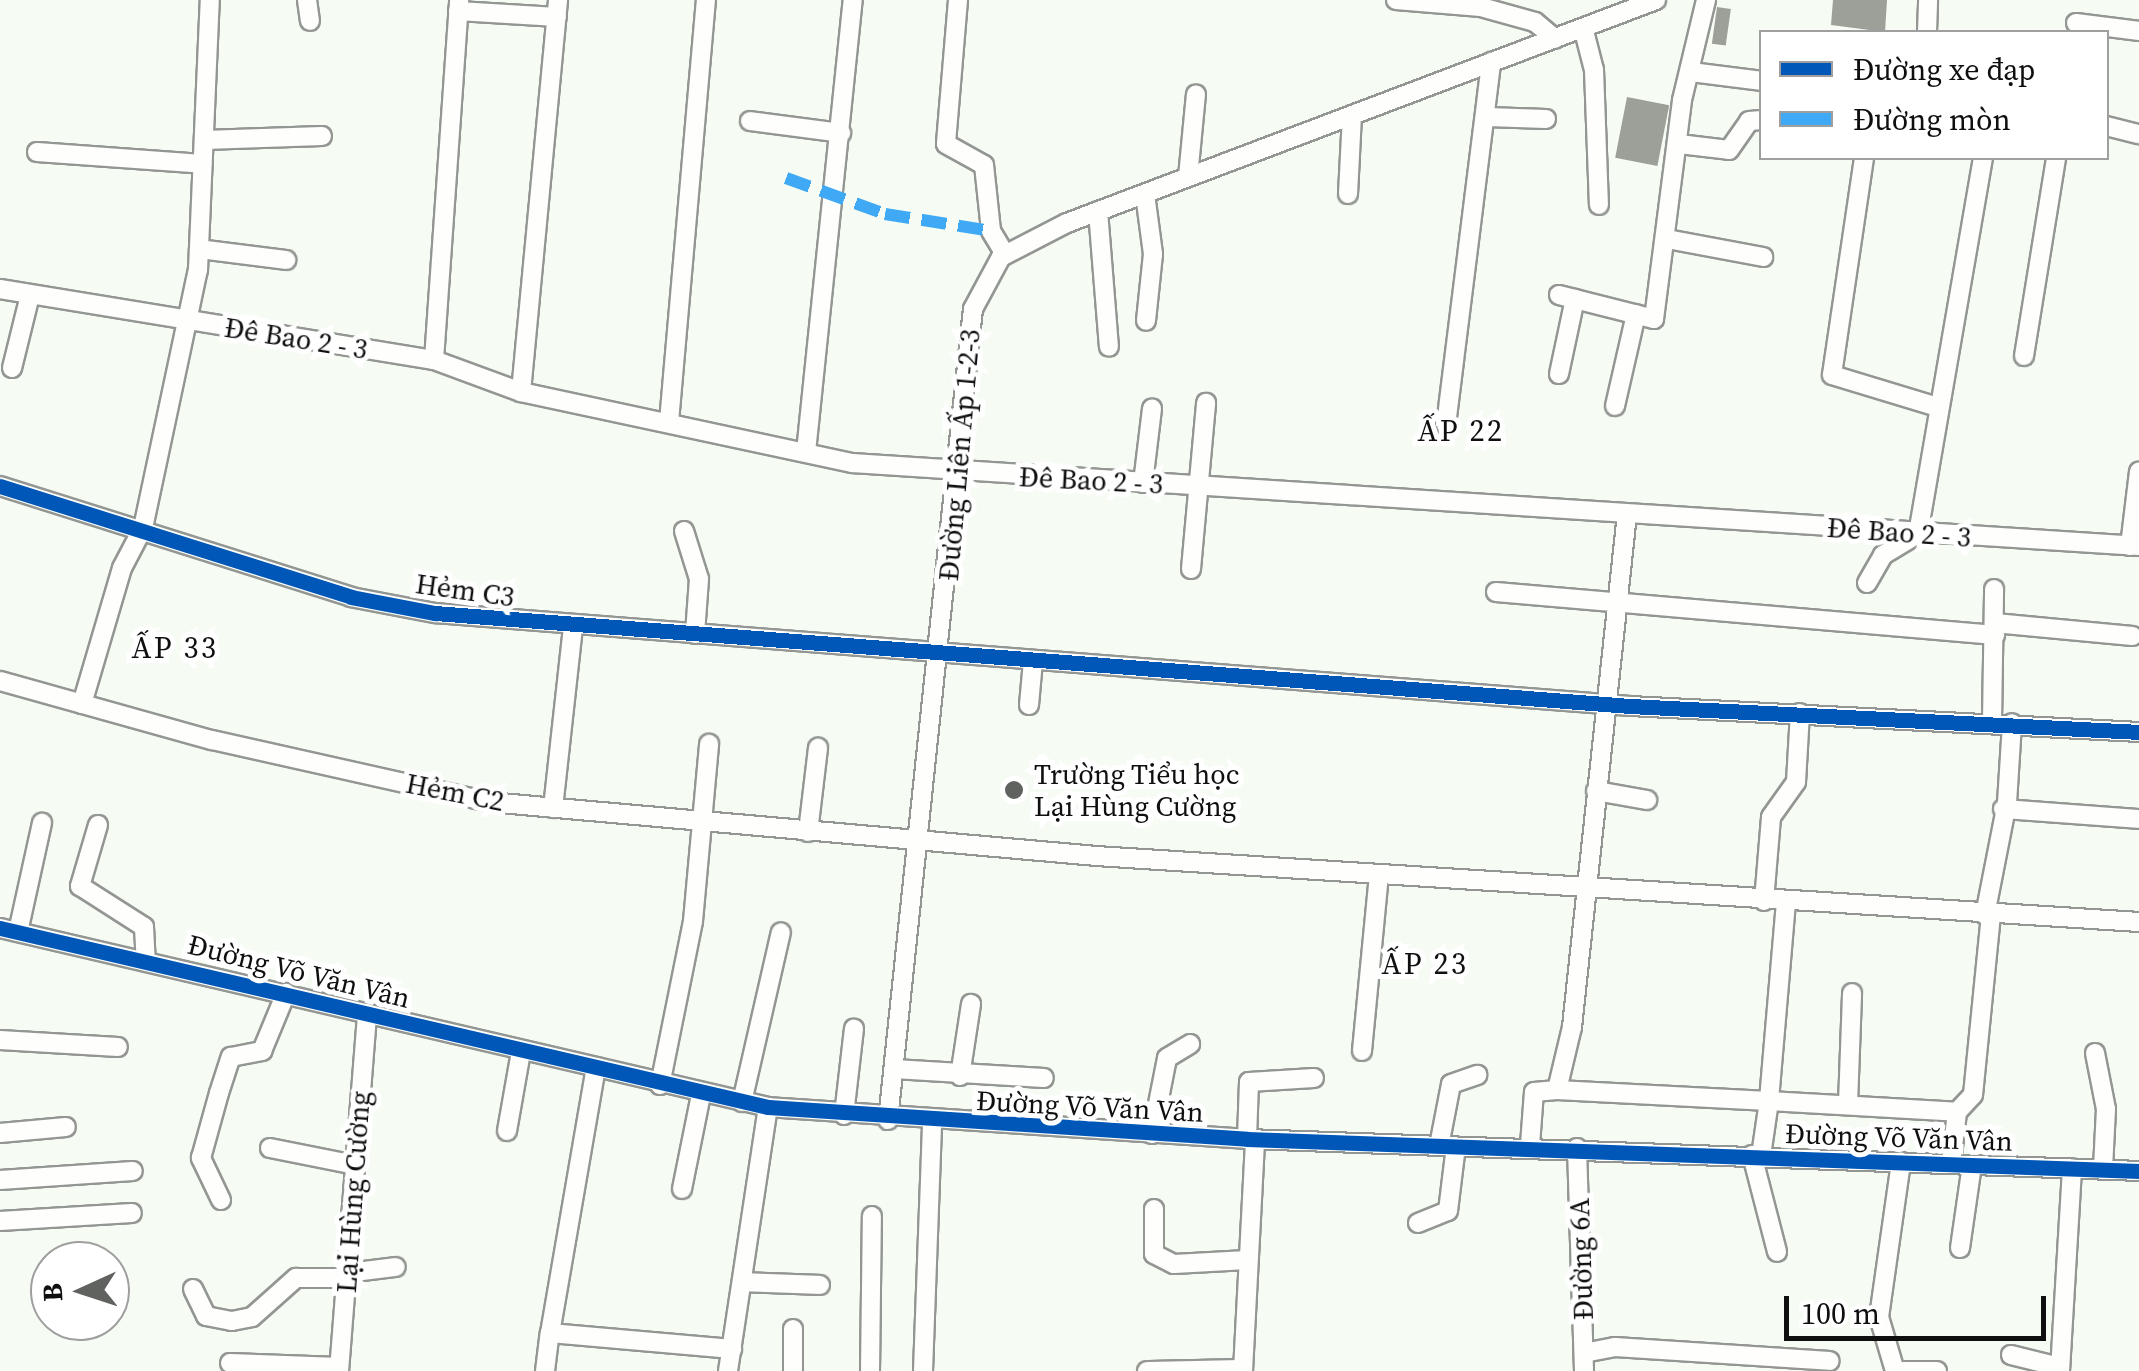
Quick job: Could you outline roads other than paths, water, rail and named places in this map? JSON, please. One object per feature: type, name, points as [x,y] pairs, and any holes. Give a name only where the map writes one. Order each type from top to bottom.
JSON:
[{"type":"street","points":[[82,704],[116,585],[144,528],[199,249],[210,0]]},
{"type":"street","points":[[307,0],[310,21]]},
{"type":"street","points":[[669,422],[706,0]]},
{"type":"street","points":[[806,452],[852,0]]},
{"type":"street","points":[[958,0],[946,144],[984,165],[991,231],[1004,254],[1144,194],[1491,62],[1584,31],[1656,0]]},
{"type":"street","points":[[1396,0],[1522,9],[1555,39]]},
{"type":"street","points":[[1559,374],[1567,297],[1654,319],[1659,308],[1679,144],[1706,0]]},
{"type":"street","points":[[1926,30],[1928,0]]},
{"type":"street","points":[[434,360],[458,5],[558,8],[522,392]]},
{"type":"street","points":[[2076,23],[2139,31]]},
{"type":"street","points":[[1584,31],[1594,70],[1599,204]]},
{"type":"street","points":[[1446,425],[1491,62]]},
{"type":"street","points":[[1691,72],[1759,81]]},
{"type":"street","points":[[1188,177],[1196,94]]},
{"type":"street","points":[[1348,194],[1352,115]]},
{"type":"street","points":[[1487,117],[1546,119]]},
{"type":"street","points":[[1679,144],[1729,150],[1749,122],[1759,120]]},
{"type":"street","points":[[750,121],[841,133]]},
{"type":"street","points":[[2109,127],[2139,134]]},
{"type":"street","points":[[204,140],[322,136]]},
{"type":"street","points":[[37,152],[203,164]]},
{"type":"street","points":[[1864,160],[1832,375],[1934,406]]},
{"type":"street","points":[[1867,584],[1883,554],[1918,534],[1934,406],[1957,342],[1982,160]]},
{"type":"street","points":[[2024,356],[2056,160]]},
{"type":"street","points":[[1144,194],[1153,254],[1146,320]]},
{"type":"street","points":[[1098,212],[1110,347]]},
{"type":"street","points":[[1667,239],[1763,257]]},
{"type":"street","points":[[199,249],[286,260]]},
{"type":"street","name":"Đường Liên Ấp 1-2-3","points":[[888,1120],[941,650],[973,309],[1004,254]]},
{"type":"street","name":"Đê Bao 2 - 3","points":[[0,289],[434,360],[522,392],[806,452],[957,473],[2134,546]]},
{"type":"street","points":[[12,368],[30,295]]},
{"type":"street","points":[[1615,406],[1636,314]]},
{"type":"street","points":[[1191,569],[1194,486],[1206,403]]},
{"type":"street","points":[[1142,483],[1152,409]]},
{"type":"street","points":[[2134,546],[2139,472]]},
{"type":"street","name":"Hẻm C3","points":[[0,486],[144,528],[352,597],[573,628],[941,650],[1033,661],[1606,703],[2139,732]]},
{"type":"street","points":[[1557,1090],[1585,889],[1627,514]]},
{"type":"street","points":[[684,531],[700,579],[695,634]]},
{"type":"street","points":[[1992,722],[1994,590]]},
{"type":"street","points":[[1496,592],[1614,606],[2132,636]]},
{"type":"street","points":[[553,808],[573,628]]},
{"type":"street","points":[[1030,705],[1033,661]]},
{"type":"street","name":"Hẻm C2","points":[[0,681],[440,791],[553,808],[808,832],[1378,875],[2139,922]]},
{"type":"street","points":[[1764,901],[1768,832],[1796,782],[1800,714]]},
{"type":"street","points":[[1950,1164],[1957,1112],[1972,1095],[1988,915],[2012,723]]},
{"type":"street","points":[[660,1085],[692,921],[709,744]]},
{"type":"street","points":[[808,832],[818,748]]},
{"type":"street","points":[[1596,791],[1647,800]]},
{"type":"street","points":[[2004,809],[2139,818]]},
{"type":"street","points":[[9,930],[42,824]]},
{"type":"street","points":[[98,825],[80,886],[144,927],[146,960]]},
{"type":"street","points":[[1362,1052],[1378,875]]},
{"type":"street","points":[[1777,1252],[1756,1156],[1769,1101],[1786,902]]},
{"type":"street","name":"Đường Võ Văn Vân","points":[[9,930],[286,992],[701,1095],[768,1107],[932,1123],[1251,1139],[1530,1145],[2139,1170]]},
{"type":"street","points":[[742,1102],[781,932]]},
{"type":"street","points":[[221,1200],[201,1158],[219,1093],[231,1057],[262,1052],[286,992]]},
{"type":"street","points":[[1848,1104],[1852,993]]},
{"type":"street","points":[[960,1076],[971,1004]]},
{"type":"street","name":"Lại Hùng Cường","points":[[339,1369],[367,1013]]},
{"type":"street","points":[[844,1115],[854,1029]]},
{"type":"street","points":[[0,1040],[118,1048]]},
{"type":"street","points":[[1152,1134],[1167,1058],[1190,1044]]},
{"type":"street","points":[[508,1132],[521,1052]]},
{"type":"street","points":[[2094,1053],[2106,1109],[2103,1169]]},
{"type":"street","points":[[545,1371],[596,1067]]},
{"type":"street","points":[[894,1069],[960,1076],[1044,1078]]},
{"type":"street","points":[[1418,1223],[1448,1211],[1451,1084],[1476,1076]]},
{"type":"street","points":[[1147,1371],[1243,1370],[1250,1082],[1314,1078]]},
{"type":"street","points":[[1530,1145],[1534,1092],[1557,1090],[1957,1112]]},
{"type":"street","points":[[682,1189],[701,1095]]},
{"type":"street","points":[[728,1371],[768,1107]]},
{"type":"street","points":[[923,1371],[932,1123]]},
{"type":"street","points":[[0,1133],[66,1128]]},
{"type":"street","points":[[270,1148],[355,1165]]},
{"type":"street","name":"Đường 6A","points":[[1578,1148],[1584,1362]]},
{"type":"street","points":[[1896,1371],[1879,1317],[1900,1162]]},
{"type":"street","points":[[1960,1248],[1972,1165]]},
{"type":"street","points":[[2011,1355],[2054,1369],[2072,1168]]},
{"type":"street","points":[[0,1180],[133,1171]]},
{"type":"street","points":[[1154,1209],[1154,1254],[1174,1264],[1247,1260]]},
{"type":"street","points":[[0,1220],[132,1213]]},
{"type":"street","points":[[870,1371],[872,1216]]},
{"type":"street","points":[[193,1290],[206,1316],[232,1321],[252,1317],[296,1278],[346,1276],[396,1267]]},
{"type":"street","points":[[742,1282],[820,1285]]},
{"type":"street","points":[[793,1330],[793,1371]]},
{"type":"street","points":[[550,1333],[732,1348]]},
{"type":"street","points":[[1584,1362],[1615,1347],[1830,1361]]},
{"type":"street","points":[[230,1363],[339,1369]]},
{"type":"street","points":[[1904,1371],[1937,1371]]},
{"type":"place","name":"Trường Tiểu học Lại Hùng Cường","points":[[1014,790]]},
{"type":"district","name":"ẤP 22","points":[[1461,431]]},
{"type":"district","name":"ẤP 33","points":[[175,648]]},
{"type":"district","name":"ẤP 23","points":[[1425,964]]}]
